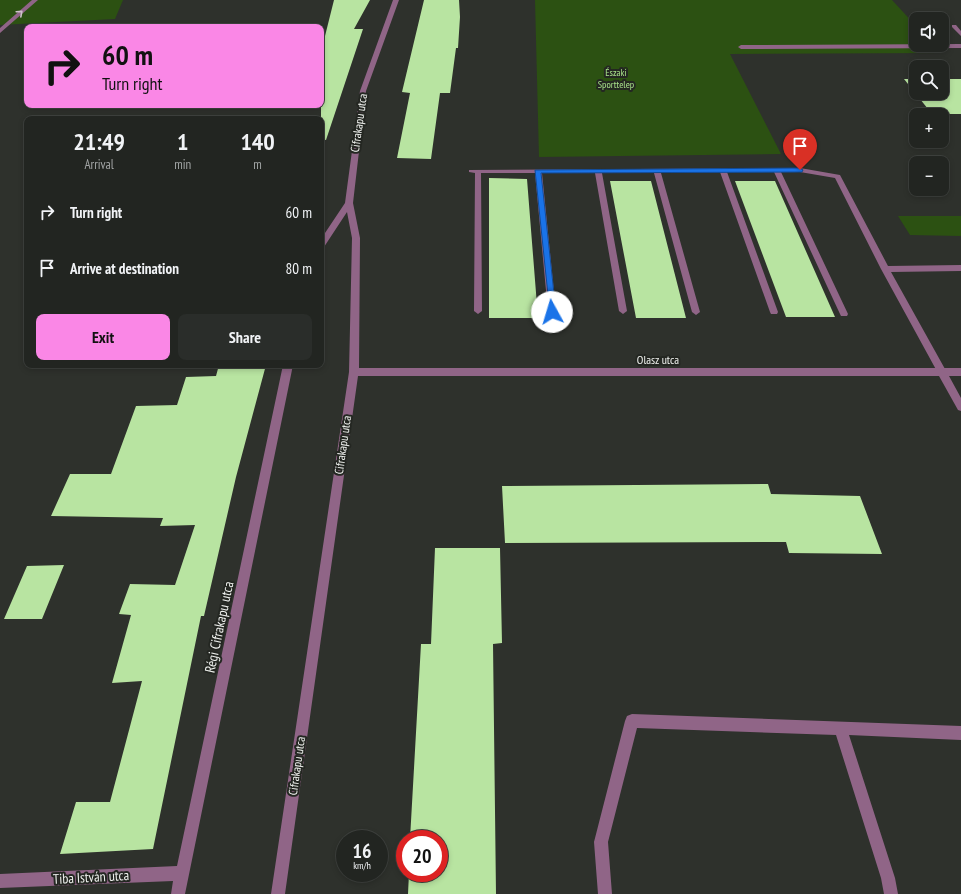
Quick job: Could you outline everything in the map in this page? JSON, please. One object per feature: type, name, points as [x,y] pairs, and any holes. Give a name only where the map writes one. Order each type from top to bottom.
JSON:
[{"type":"street","points":[[0,31],[35,0]]},
{"type":"street","name":"Cifrakapu utca","points":[[278,894],[354,372],[356,238],[349,203],[363,91],[396,0]]},
{"type":"street","points":[[954,26],[961,34]]},
{"type":"street","points":[[741,47],[961,46]]},
{"type":"street","points":[[478,311],[474,172],[800,170],[838,176],[885,269],[961,407]]},
{"type":"street","points":[[538,171],[552,312]]},
{"type":"street","points":[[598,171],[623,311]]},
{"type":"street","points":[[657,171],[696,312]]},
{"type":"street","points":[[723,171],[774,312]]},
{"type":"street","points":[[777,171],[844,314]]},
{"type":"street","points":[[324,240],[349,203]]},
{"type":"street","points":[[885,269],[961,268]]},
{"type":"street","name":"Régi Cifrakapu utca","points":[[178,894],[287,368]]},
{"type":"street","name":"Olasz utca","points":[[354,372],[961,372]]},
{"type":"street","points":[[605,894],[601,842],[632,721],[841,730],[961,733]]},
{"type":"street","points":[[841,730],[888,878],[891,894]]},
{"type":"street","name":"Tiba István utca","points":[[0,881],[183,873]]},
{"type":"green space","points":[[0,0],[123,0],[115,19],[0,25]]},
{"type":"green space","name":"Északi Sporttelep","points":[[535,0],[892,0],[909,18],[909,52],[940,53],[730,54],[781,154],[539,157]]},
{"type":"green space","points":[[898,216],[961,216],[961,236],[910,235]]},
{"type":"building","points":[[334,0],[370,0],[354,29],[363,29],[326,140],[324,140],[324,116],[321,116],[321,108],[324,108],[324,40]]},
{"type":"building","points":[[424,0],[459,0],[460,17],[458,48],[456,48],[450,93],[440,93],[431,159],[397,158],[410,93],[402,92]]},
{"type":"building","points":[[904,79],[909,79],[909,85]]},
{"type":"building","points":[[949,79],[961,79],[961,114],[949,114],[949,108],[927,108],[921,100],[949,100]]},
{"type":"building","points":[[489,178],[527,179],[538,318],[489,318]]},
{"type":"building","points":[[610,181],[651,181],[686,318],[636,318]]},
{"type":"building","points":[[735,181],[775,181],[835,317],[786,317]]},
{"type":"building","points":[[218,368],[265,368],[236,477],[204,616],[201,616],[153,849],[60,854],[76,802],[110,802],[142,681],[112,683],[131,615],[119,614],[130,584],[175,585],[195,525],[160,526],[163,518],[51,516],[70,474],[111,474],[136,406],[177,405],[186,377],[216,376]]},
{"type":"building","points":[[768,484],[771,494],[860,496],[882,554],[789,553],[786,542],[505,543],[502,486]]},
{"type":"building","points":[[435,548],[500,548],[502,643],[493,644],[496,894],[408,894],[409,882],[448,882],[448,830],[411,830],[421,644],[431,644]]},
{"type":"building","points":[[64,565],[42,619],[4,619],[27,566]]},
{"type":"route","points":[[552,312],[538,171],[800,170]]}]
